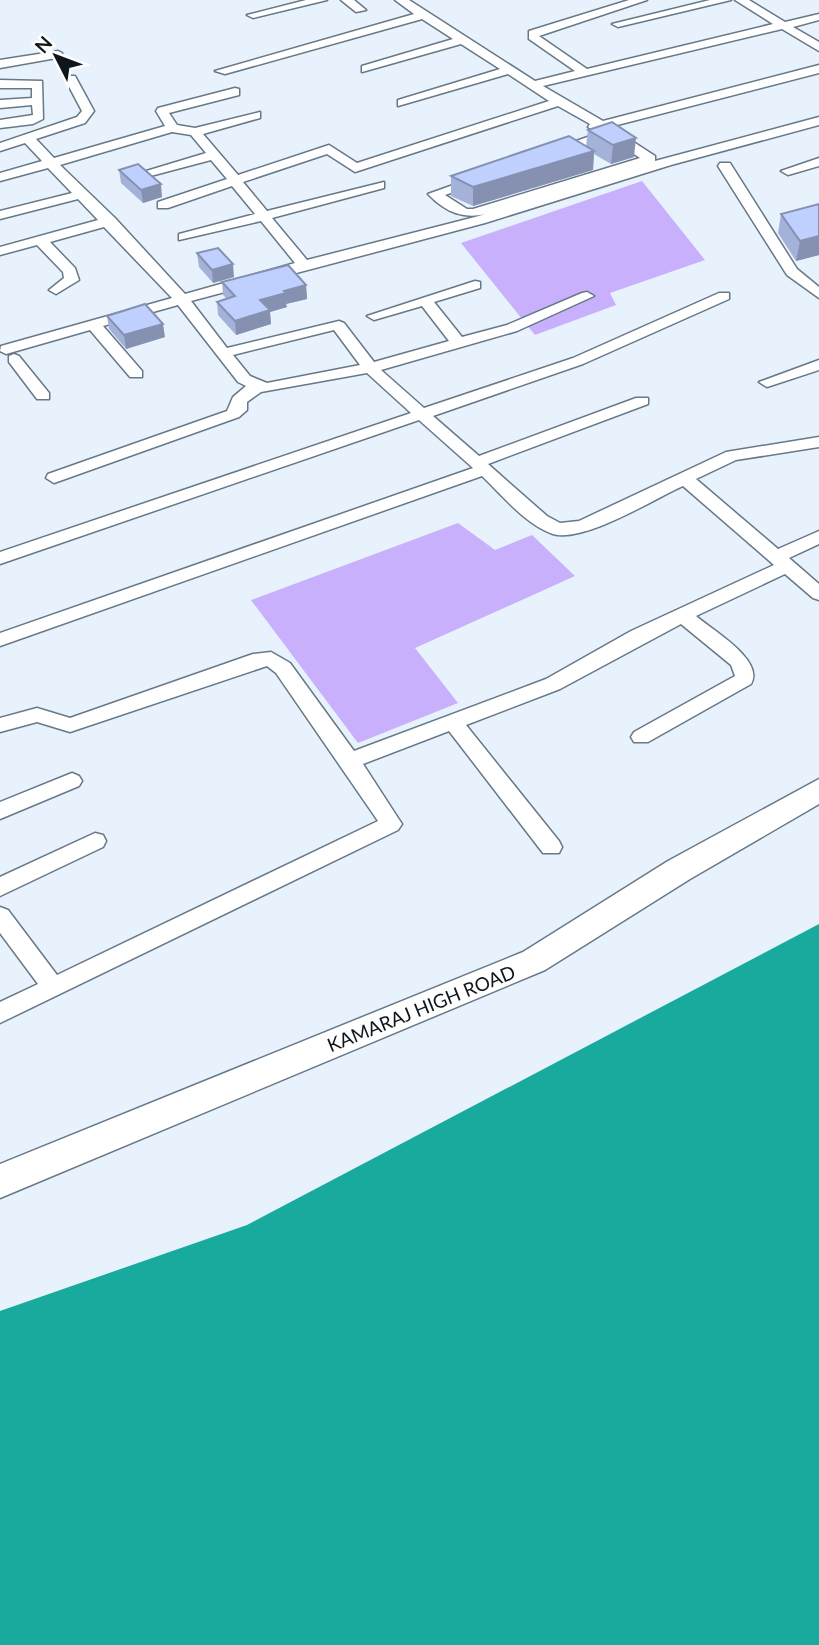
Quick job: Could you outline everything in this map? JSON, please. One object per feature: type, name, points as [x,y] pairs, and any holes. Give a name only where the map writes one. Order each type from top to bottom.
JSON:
[{"type":"street","points":[[253,15],[321,0]]},
{"type":"street","points":[[347,0],[360,10]]},
{"type":"street","points":[[401,0],[559,102],[601,125]]},
{"type":"street","points":[[586,73],[533,37],[533,33],[641,0]]},
{"type":"street","points":[[618,24],[725,0]]},
{"type":"street","points":[[741,0],[819,47]]},
{"type":"street","points":[[221,71],[422,15]]},
{"type":"street","points":[[533,85],[819,17]]},
{"type":"street","points":[[366,69],[462,40]]},
{"type":"street","points":[[0,64],[58,55]]},
{"type":"street","points":[[440,181],[563,144],[611,133],[651,158],[615,175],[562,187],[515,205],[468,214],[435,194],[523,162],[563,144],[601,125],[819,69]]},
{"type":"street","points":[[402,103],[509,70]]},
{"type":"street","points":[[0,147],[81,120],[89,111],[71,79]]},
{"type":"street","points":[[0,84],[38,84],[37,118],[7,123]]},
{"type":"street","points":[[172,128],[162,111],[235,92]]},
{"type":"street","points":[[0,104],[38,101]]},
{"type":"street","points":[[355,168],[559,102]]},
{"type":"street","points":[[0,177],[172,128],[195,132],[256,115]]},
{"type":"street","points":[[43,396],[5,353],[615,175],[819,121]]},
{"type":"street","points":[[7,123],[110,222],[183,301],[244,379],[265,388],[370,368],[512,328],[587,296]]},
{"type":"street","points":[[195,132],[304,265]]},
{"type":"street","points":[[563,144],[615,175]]},
{"type":"street","points":[[163,205],[328,149],[379,185],[184,237]]},
{"type":"street","points":[[148,175],[213,155]]},
{"type":"street","points":[[523,162],[562,187]]},
{"type":"street","points":[[788,171],[819,162]]},
{"type":"street","points":[[725,166],[792,272],[819,296],[810,303],[819,310]]},
{"type":"street","points":[[476,178],[515,205]]},
{"type":"street","points":[[0,215],[82,194]]},
{"type":"street","points":[[0,251],[110,222]]},
{"type":"street","points":[[40,240],[70,271],[72,280],[56,290]]},
{"type":"street","points":[[374,316],[475,285]]},
{"type":"street","points":[[0,558],[578,361],[724,296]]},
{"type":"street","points":[[425,300],[458,342]]},
{"type":"street","points":[[94,325],[136,374]]},
{"type":"street","points":[[224,353],[333,327],[370,368],[423,416],[541,520],[557,528],[583,526],[732,456],[815,447]]},
{"type":"street","points":[[767,382],[819,365]]},
{"type":"street","points":[[54,478],[233,414],[239,410],[239,400],[255,389],[253,383]]},
{"type":"street","points":[[3,633],[480,466],[642,401]]},
{"type":"street","points":[[684,478],[819,594]]},
{"type":"street","points":[[350,761],[553,684],[782,562],[819,537]]},
{"type":"street","points":[[641,737],[744,679],[746,670],[738,660],[682,615]]},
{"type":"street","points":[[0,725],[37,715],[70,725],[260,659],[271,659],[284,668],[391,824],[52,985],[0,1013]]},
{"type":"street","points":[[453,722],[551,847]]},
{"type":"street","points":[[0,811],[72,781]]},
{"type":"street","name":"KAMARAJ HIGH ROAD","points":[[0,1181],[534,961],[679,870],[819,790]]},
{"type":"street","points":[[0,887],[95,841]]},
{"type":"street","points":[[0,916],[52,985]]},
{"type":"shaded area","points":[[642,181],[705,260],[610,293],[616,305],[535,335],[461,243]]},
{"type":"shaded area","points":[[458,523],[495,550],[532,535],[575,576],[415,648],[458,703],[358,743],[251,600]]},
{"type":"shaded area","points":[[819,924],[819,1645],[0,1645],[0,1311],[247,1225]]},
{"type":"building","points":[[612,122],[636,138],[613,145],[588,130]]},
{"type":"building","points":[[569,136],[594,151],[473,187],[451,176]]},
{"type":"building","points":[[138,164],[161,184],[141,190],[119,170]]},
{"type":"building","points":[[819,204],[819,236],[800,241],[781,214]]},
{"type":"building","points":[[218,248],[233,264],[212,270],[197,253]]},
{"type":"building","points":[[288,265],[306,285],[260,300],[270,310],[235,321],[217,302],[235,296],[222,282]]},
{"type":"building","points":[[145,304],[163,324],[124,335],[107,316]]}]
